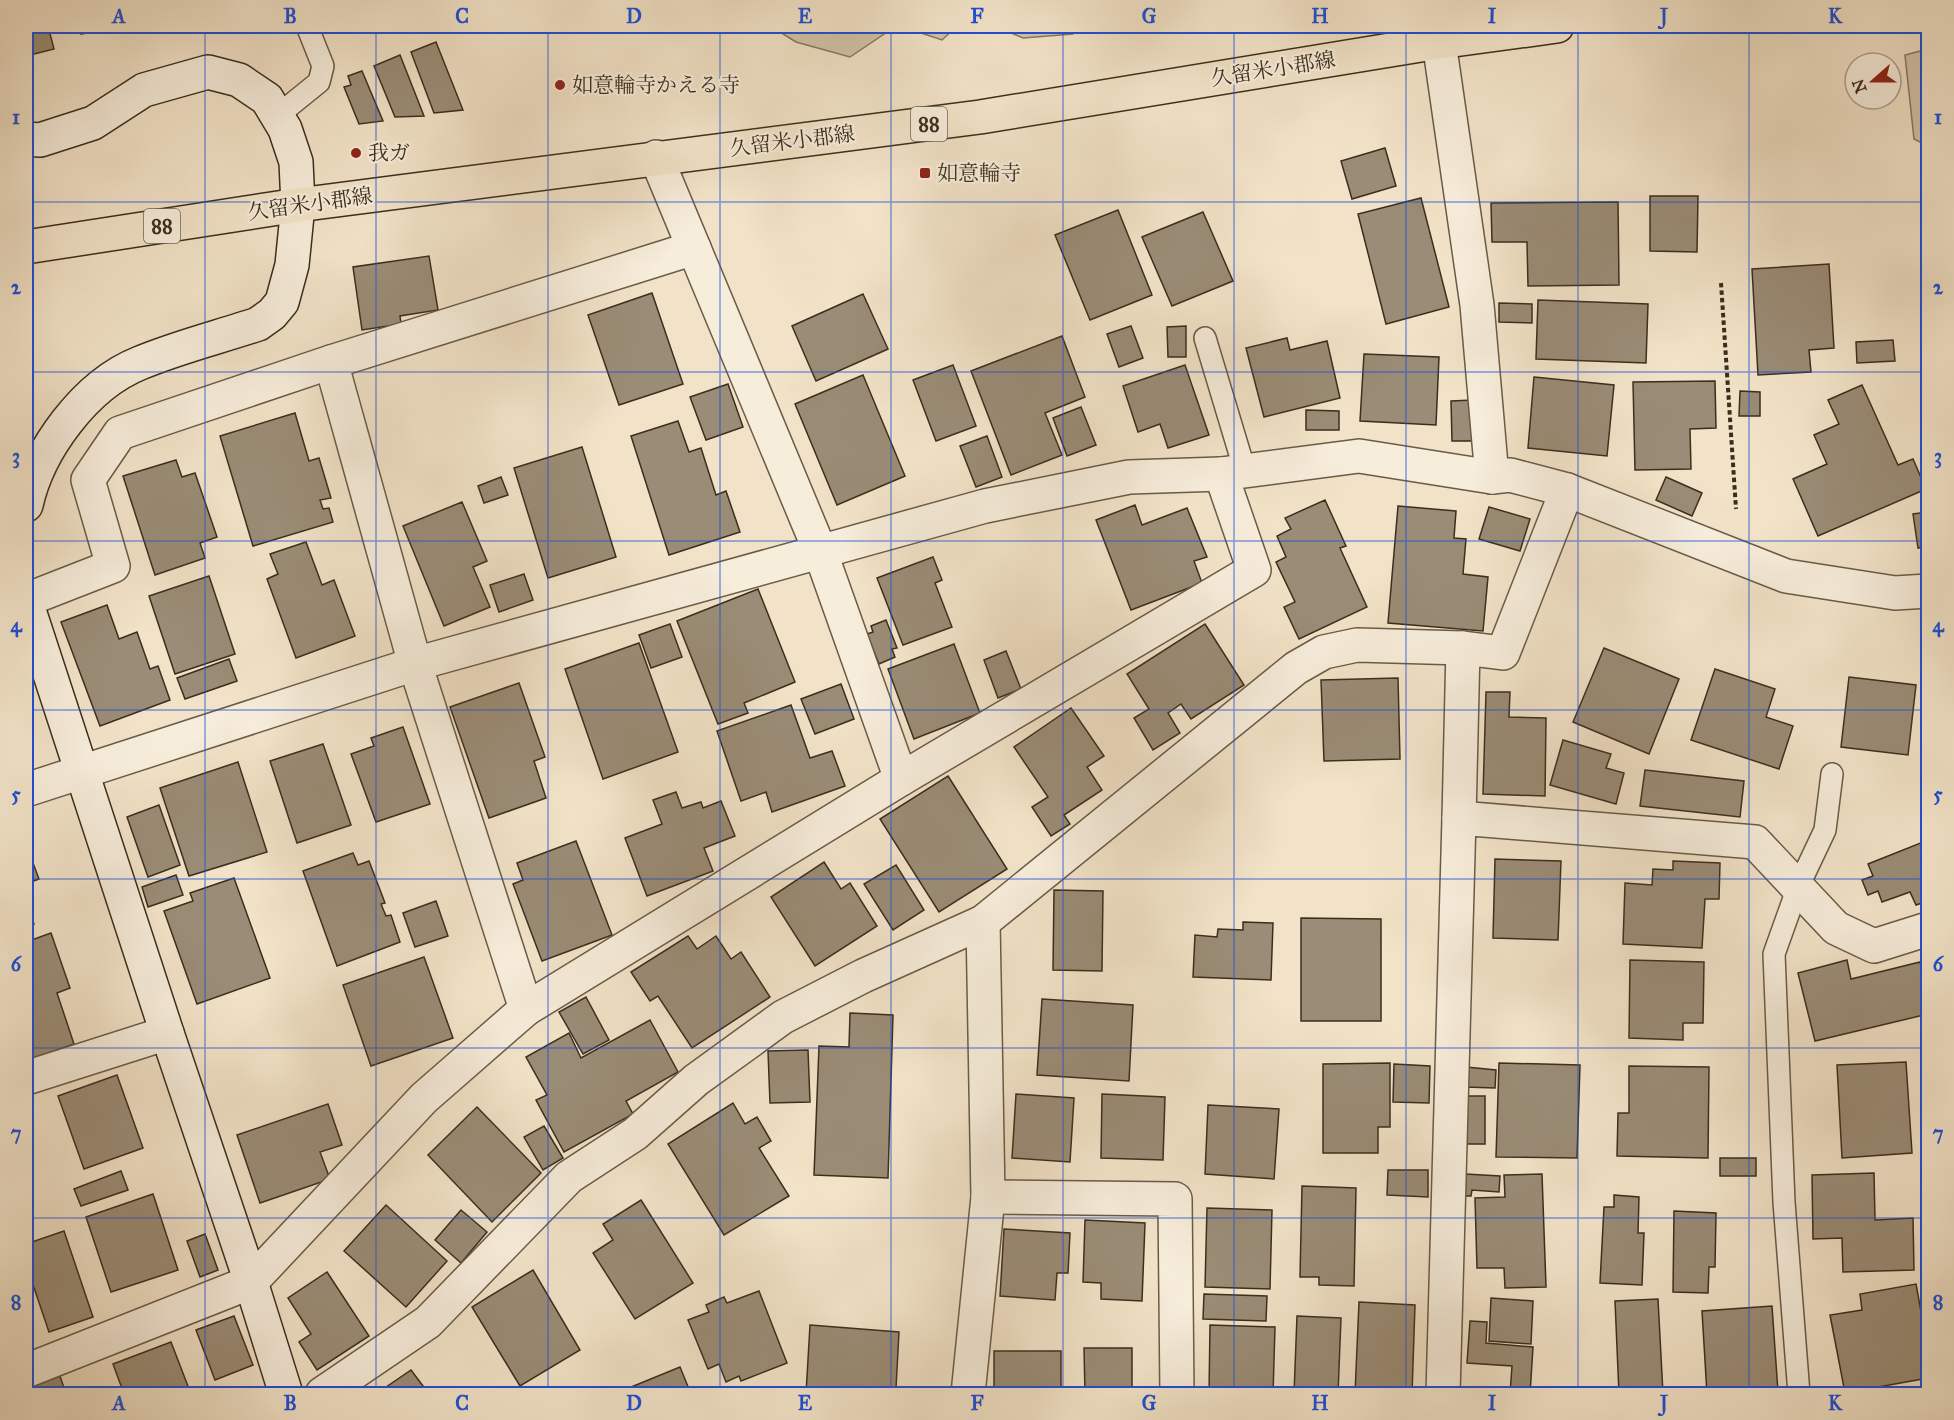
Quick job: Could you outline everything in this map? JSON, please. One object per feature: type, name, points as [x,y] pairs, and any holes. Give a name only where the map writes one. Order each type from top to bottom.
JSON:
[{"type":"main road","name":"久留米小郡線","points":[[26,247],[298,205],[980,117],[1439,42],[1557,26]]},
{"type":"street","points":[[1439,42],[1477,305],[1492,477]]},
{"type":"street","points":[[26,139],[40,140],[93,123],[144,90],[208,72],[239,80],[267,99],[285,129],[296,162],[298,205],[292,265],[282,302],[273,314],[258,324],[138,363],[110,379],[86,400],[30,474],[26,505]]},
{"type":"street","points":[[656,158],[820,551],[901,779]]},
{"type":"street","points":[[279,1391],[251,1282],[26,601],[113,566],[88,480],[120,433],[331,362],[694,248]]},
{"type":"street","points":[[331,362],[415,664],[526,1010]]},
{"type":"street","points":[[26,790],[415,664],[985,506],[1129,477],[1233,472],[1359,456],[1492,477],[1510,475],[1567,490],[1786,576],[1895,593],[1929,591]]},
{"type":"street","points":[[26,1371],[251,1282],[424,1098],[526,1010],[901,779],[1254,570],[1233,472]]},
{"type":"street","points":[[322,1395],[428,1322],[569,1177],[635,1134],[696,1080],[783,1017],[863,976],[983,922],[1296,668],[1324,652],[1357,645],[1463,648],[1503,653],[1567,490]]},
{"type":"street","points":[[1443,1395],[1463,648]]},
{"type":"street","points":[[1459,818],[1755,842],[1836,928],[1874,946],[1929,929]]},
{"type":"street","points":[[968,1395],[988,1197],[983,922]]},
{"type":"street","points":[[26,1078],[167,1032]]},
{"type":"street","points":[[988,1197],[1175,1199],[1177,1395]]},
{"type":"lane","points":[[277,116],[319,82],[323,66],[307,26]]},
{"type":"lane","points":[[1205,338],[1233,472]]},
{"type":"lane","points":[[1799,1395],[1784,1202],[1774,954],[1798,886],[1825,830],[1832,774]]},
{"type":"path","points":[[1721,283],[1739,558]]},
{"type":"shaded area","points":[[770,26],[896,26],[850,57],[796,42]]},
{"type":"shaded area","points":[[900,26],[957,26],[942,40]]},
{"type":"shaded area","points":[[995,26],[1082,26],[1073,34],[1023,38]]},
{"type":"shaded area","points":[[1928,49],[1928,146],[1914,139],[1905,55]]},
{"type":"building","points":[[26,26],[48,26],[54,49],[26,56]]},
{"type":"building","points":[[79,26],[120,26],[81,34]]},
{"type":"building","points":[[436,42],[463,110],[434,113],[411,52]]},
{"type":"building","points":[[400,55],[424,116],[395,117],[374,66]]},
{"type":"building","points":[[362,71],[383,121],[359,124],[344,87],[351,85],[348,76]]},
{"type":"building","points":[[1385,148],[1396,186],[1352,199],[1341,161]]},
{"type":"building","points":[[1650,196],[1698,196],[1697,252],[1650,251]]},
{"type":"building","points":[[1421,198],[1449,307],[1386,324],[1358,214]]},
{"type":"building","points":[[1618,202],[1619,285],[1528,286],[1527,242],[1492,242],[1491,203]]},
{"type":"building","points":[[1118,210],[1152,295],[1090,320],[1055,235]]},
{"type":"building","points":[[1203,212],[1233,281],[1172,306],[1142,237]]},
{"type":"building","points":[[429,256],[438,310],[400,316],[401,324],[362,330],[353,267]]},
{"type":"building","points":[[1829,264],[1834,348],[1809,350],[1811,372],[1758,375],[1752,269]]},
{"type":"building","points":[[652,293],[683,384],[619,405],[588,315]]},
{"type":"building","points":[[863,294],[888,349],[816,381],[792,326]]},
{"type":"building","points":[[1538,300],[1648,304],[1646,363],[1536,359]]},
{"type":"building","points":[[1499,303],[1532,304],[1532,323],[1499,322]]},
{"type":"building","points":[[1131,326],[1143,358],[1119,367],[1107,334]]},
{"type":"building","points":[[1186,326],[1186,357],[1168,357],[1167,327]]},
{"type":"building","points":[[1062,336],[1085,397],[1045,413],[1062,455],[1011,475],[971,371]]},
{"type":"building","points":[[1287,338],[1290,350],[1327,341],[1340,398],[1264,417],[1246,348]]},
{"type":"building","points":[[1893,340],[1895,361],[1857,363],[1856,342]]},
{"type":"building","points":[[1364,354],[1439,357],[1436,425],[1360,421]]},
{"type":"building","points":[[953,365],[976,426],[936,441],[913,380]]},
{"type":"building","points":[[1185,365],[1209,435],[1168,448],[1160,424],[1138,432],[1123,386]]},
{"type":"building","points":[[863,375],[905,476],[837,505],[795,404]]},
{"type":"building","points":[[1534,377],[1614,385],[1607,456],[1528,448]]},
{"type":"building","points":[[1715,381],[1716,428],[1690,429],[1691,469],[1635,470],[1633,382]]},
{"type":"building","points":[[728,384],[743,427],[706,440],[690,397]]},
{"type":"building","points":[[1862,385],[1898,465],[1913,459],[1926,489],[1818,536],[1793,479],[1827,464],[1814,435],[1839,424],[1828,400]]},
{"type":"building","points":[[1740,391],[1760,392],[1760,416],[1739,416]]},
{"type":"building","points":[[1473,400],[1475,441],[1452,441],[1451,401]]},
{"type":"building","points":[[1081,407],[1096,445],[1067,456],[1053,418]]},
{"type":"building","points":[[1306,410],[1339,411],[1339,430],[1306,430]]},
{"type":"building","points":[[295,413],[309,461],[319,458],[331,498],[320,500],[323,509],[329,508],[333,522],[253,546],[220,436]]},
{"type":"building","points":[[678,421],[689,452],[701,448],[716,495],[726,491],[740,532],[669,555],[631,436]]},
{"type":"building","points":[[987,436],[1002,477],[976,487],[960,446]]},
{"type":"building","points":[[582,447],[616,557],[548,578],[514,468]]},
{"type":"building","points":[[176,460],[182,477],[195,473],[217,537],[200,543],[205,558],[155,575],[123,476]]},
{"type":"building","points":[[501,477],[508,495],[484,503],[478,486]]},
{"type":"building","points":[[1666,477],[1702,493],[1692,516],[1656,500]]},
{"type":"building","points":[[1325,500],[1346,546],[1340,548],[1367,607],[1299,639],[1284,607],[1295,602],[1276,562],[1286,557],[1277,536],[1291,529],[1285,518]]},
{"type":"building","points":[[462,502],[487,561],[473,567],[490,607],[444,626],[403,526]]},
{"type":"building","points":[[1135,505],[1142,525],[1187,508],[1207,557],[1194,561],[1202,583],[1131,610],[1096,520]]},
{"type":"building","points":[[1398,506],[1456,511],[1454,538],[1466,539],[1463,574],[1488,577],[1483,631],[1388,623]]},
{"type":"building","points":[[1489,507],[1530,519],[1520,551],[1479,539]]},
{"type":"building","points":[[1928,512],[1928,546],[1918,548],[1913,514]]},
{"type":"building","points":[[306,542],[322,585],[334,580],[355,636],[296,658],[267,579],[278,574],[270,554]]},
{"type":"building","points":[[933,557],[942,580],[935,583],[952,627],[903,645],[877,578]]},
{"type":"building","points":[[524,574],[533,600],[499,612],[490,585]]},
{"type":"building","points":[[209,576],[235,654],[175,674],[149,596]]},
{"type":"building","points":[[758,589],[795,682],[744,703],[748,713],[718,724],[677,621]]},
{"type":"building","points":[[107,605],[119,639],[137,632],[150,669],[158,666],[170,700],[100,726],[61,622]]},
{"type":"building","points":[[886,620],[897,648],[892,649],[895,657],[879,664],[867,634],[873,632],[871,626]]},
{"type":"building","points":[[670,624],[682,657],[651,668],[639,635]]},
{"type":"building","points":[[1205,624],[1244,685],[1191,719],[1181,704],[1168,713],[1180,733],[1153,750],[1134,718],[1149,709],[1127,674]]},
{"type":"building","points":[[639,643],[678,752],[603,779],[565,669]]},
{"type":"building","points":[[954,644],[980,713],[914,739],[888,669]]},
{"type":"building","points":[[1604,648],[1679,679],[1649,754],[1573,722]]},
{"type":"building","points":[[1006,651],[1021,689],[998,698],[984,660]]},
{"type":"building","points":[[229,659],[237,681],[185,699],[177,678]]},
{"type":"building","points":[[1715,669],[1775,689],[1766,717],[1793,726],[1779,769],[1691,740]]},
{"type":"building","points":[[1849,677],[1916,685],[1908,755],[1841,747]]},
{"type":"building","points":[[1398,678],[1400,759],[1324,761],[1321,680]]},
{"type":"building","points":[[519,683],[545,757],[534,761],[546,798],[489,818],[450,707]]},
{"type":"building","points":[[841,684],[854,719],[815,734],[801,699]]},
{"type":"building","points":[[1486,692],[1510,692],[1509,717],[1546,718],[1545,796],[1483,794]]},
{"type":"building","points":[[791,705],[810,758],[832,751],[845,786],[772,812],[766,792],[741,801],[717,731]]},
{"type":"building","points":[[1071,708],[1104,756],[1087,767],[1102,790],[1064,815],[1070,824],[1051,836],[1032,807],[1048,797],[1014,747]]},
{"type":"building","points":[[403,727],[430,804],[376,822],[351,754],[374,746],[371,738]]},
{"type":"building","points":[[1563,740],[1611,754],[1606,768],[1624,773],[1616,804],[1550,785]]},
{"type":"building","points":[[323,744],[351,825],[297,843],[270,761]]},
{"type":"building","points":[[238,762],[267,852],[189,876],[160,788]]},
{"type":"building","points":[[1645,770],[1744,781],[1740,817],[1640,806]]},
{"type":"building","points":[[948,776],[1007,869],[939,912],[880,819]]},
{"type":"building","points":[[676,792],[682,808],[701,802],[703,808],[721,801],[735,836],[704,848],[713,871],[647,896],[625,838],[662,824],[653,800]]},
{"type":"building","points":[[159,805],[180,865],[148,877],[127,817]]},
{"type":"building","points":[[1928,840],[1928,901],[1916,905],[1910,892],[1882,902],[1878,891],[1868,895],[1862,880],[1873,876],[1868,864]]},
{"type":"building","points":[[576,841],[612,935],[542,961],[513,884],[523,880],[517,863]]},
{"type":"building","points":[[26,844],[39,879],[26,884]]},
{"type":"building","points":[[353,853],[358,865],[369,861],[385,903],[381,904],[386,916],[391,915],[400,942],[337,966],[303,871]]},
{"type":"building","points":[[1495,859],[1561,861],[1558,940],[1493,938]]},
{"type":"building","points":[[1673,861],[1720,863],[1719,899],[1705,899],[1702,948],[1623,944],[1625,883],[1652,885],[1653,869],[1673,870]]},
{"type":"building","points":[[824,862],[841,889],[850,883],[877,926],[815,966],[771,897]]},
{"type":"building","points":[[896,865],[924,910],[893,930],[864,884]]},
{"type":"building","points":[[176,875],[183,895],[148,907],[142,887]]},
{"type":"building","points":[[234,878],[270,978],[197,1004],[164,911],[193,901],[190,893]]},
{"type":"building","points":[[1054,890],[1103,891],[1102,971],[1053,970]]},
{"type":"building","points":[[26,901],[34,924],[26,927]]},
{"type":"building","points":[[436,901],[448,936],[415,947],[403,913]]},
{"type":"building","points":[[1301,918],[1381,919],[1381,1021],[1301,1021]]},
{"type":"building","points":[[1243,922],[1273,923],[1271,980],[1193,977],[1195,935],[1217,937],[1218,929],[1243,930]]},
{"type":"building","points":[[51,933],[70,988],[57,993],[74,1044],[26,1061],[26,942]]},
{"type":"building","points":[[688,936],[697,949],[716,936],[731,959],[741,952],[770,997],[692,1048],[658,996],[650,1001],[631,972]]},
{"type":"building","points":[[424,957],[453,1038],[371,1066],[343,985]]},
{"type":"building","points":[[1630,960],[1704,962],[1703,1023],[1683,1023],[1683,1040],[1629,1038]]},
{"type":"building","points":[[1847,960],[1851,979],[1920,962],[1928,997],[1928,1014],[1815,1041],[1798,973]]},
{"type":"building","points":[[586,997],[609,1040],[583,1054],[559,1012]]},
{"type":"building","points":[[1042,999],[1133,1005],[1129,1081],[1037,1075]]},
{"type":"building","points":[[850,1013],[893,1015],[888,1178],[814,1175],[819,1046],[849,1047]]},
{"type":"building","points":[[650,1020],[678,1072],[626,1101],[633,1114],[564,1152],[536,1100],[547,1095],[526,1057],[569,1033],[581,1058]]},
{"type":"building","points":[[808,1050],[810,1102],[770,1103],[768,1051]]},
{"type":"building","points":[[1906,1062],[1912,1153],[1842,1158],[1837,1065]]},
{"type":"building","points":[[1390,1063],[1390,1127],[1378,1127],[1378,1153],[1323,1153],[1323,1064]]},
{"type":"building","points":[[1499,1063],[1580,1065],[1577,1158],[1496,1157]]},
{"type":"building","points":[[1394,1064],[1430,1066],[1429,1103],[1393,1102]]},
{"type":"building","points":[[1629,1066],[1709,1067],[1708,1158],[1617,1156],[1618,1113],[1629,1113]]},
{"type":"building","points":[[1466,1067],[1496,1070],[1495,1088],[1465,1087]]},
{"type":"building","points":[[117,1075],[143,1148],[84,1169],[58,1096]]},
{"type":"building","points":[[1016,1094],[1074,1098],[1070,1162],[1012,1158]]},
{"type":"building","points":[[1102,1094],[1165,1097],[1163,1160],[1101,1158]]},
{"type":"building","points":[[1465,1096],[1485,1096],[1485,1144],[1464,1144]]},
{"type":"building","points":[[733,1103],[745,1124],[757,1117],[771,1141],[759,1148],[789,1196],[724,1235],[668,1144]]},
{"type":"building","points":[[328,1104],[342,1145],[320,1152],[330,1179],[260,1203],[237,1135]]},
{"type":"building","points":[[1208,1105],[1279,1109],[1274,1179],[1205,1174]]},
{"type":"building","points":[[477,1107],[541,1173],[492,1222],[428,1155]]},
{"type":"building","points":[[544,1126],[563,1158],[543,1170],[524,1137]]},
{"type":"building","points":[[1720,1158],[1756,1158],[1756,1176],[1720,1176]]},
{"type":"building","points":[[1388,1170],[1428,1170],[1428,1197],[1387,1195]]},
{"type":"building","points":[[121,1171],[128,1190],[81,1206],[74,1189]]},
{"type":"building","points":[[1874,1173],[1875,1220],[1913,1218],[1914,1270],[1843,1272],[1842,1238],[1813,1239],[1812,1175]]},
{"type":"building","points":[[1465,1174],[1500,1176],[1499,1192],[1472,1190],[1471,1196],[1464,1196]]},
{"type":"building","points":[[1542,1174],[1546,1287],[1505,1288],[1504,1268],[1477,1268],[1475,1198],[1505,1197],[1504,1175]]},
{"type":"building","points":[[1302,1186],[1356,1188],[1354,1286],[1319,1285],[1319,1277],[1300,1277]]},
{"type":"building","points":[[153,1194],[178,1270],[111,1292],[86,1217]]},
{"type":"building","points":[[1614,1195],[1639,1197],[1638,1233],[1644,1233],[1642,1285],[1600,1283],[1604,1207],[1614,1207]]},
{"type":"building","points":[[641,1200],[693,1283],[635,1319],[593,1253],[613,1240],[603,1224]]},
{"type":"building","points":[[386,1205],[447,1261],[406,1307],[344,1251]]},
{"type":"building","points":[[1207,1208],[1272,1210],[1270,1289],[1205,1287]]},
{"type":"building","points":[[461,1210],[487,1232],[461,1263],[435,1240]]},
{"type":"building","points":[[1674,1211],[1716,1213],[1715,1267],[1709,1267],[1708,1293],[1673,1292]]},
{"type":"building","points":[[1085,1220],[1145,1223],[1142,1301],[1101,1299],[1101,1283],[1083,1282]]},
{"type":"building","points":[[1004,1229],[1070,1233],[1068,1273],[1057,1273],[1055,1300],[1000,1296]]},
{"type":"building","points":[[64,1231],[93,1317],[49,1332],[26,1264],[26,1244]]},
{"type":"building","points":[[205,1234],[218,1270],[200,1277],[187,1241]]},
{"type":"building","points":[[533,1270],[580,1350],[520,1386],[472,1307]]},
{"type":"building","points":[[327,1272],[369,1336],[317,1370],[299,1342],[311,1334],[288,1298]]},
{"type":"building","points":[[1916,1284],[1928,1350],[1928,1378],[1845,1393],[1830,1315],[1862,1310],[1860,1294]]},
{"type":"building","points":[[759,1291],[787,1363],[741,1381],[739,1376],[726,1382],[719,1364],[708,1369],[688,1320],[709,1312],[706,1305],[724,1297],[727,1303]]},
{"type":"building","points":[[1204,1294],[1267,1296],[1266,1321],[1203,1319]]},
{"type":"building","points":[[26,1298],[32,1315],[26,1318]]},
{"type":"building","points":[[1491,1298],[1533,1301],[1531,1344],[1489,1341]]},
{"type":"building","points":[[1658,1299],[1663,1394],[1619,1394],[1615,1301]]},
{"type":"building","points":[[1359,1302],[1415,1305],[1412,1394],[1355,1394]]},
{"type":"building","points":[[1772,1306],[1778,1392],[1707,1394],[1702,1311]]},
{"type":"building","points":[[234,1316],[253,1365],[215,1380],[196,1330]]},
{"type":"building","points":[[1297,1316],[1341,1318],[1338,1394],[1294,1394]]},
{"type":"building","points":[[1470,1321],[1487,1322],[1486,1343],[1533,1347],[1530,1394],[1510,1394],[1512,1366],[1467,1363]]},
{"type":"building","points":[[810,1325],[899,1332],[896,1388],[880,1387],[879,1394],[806,1394]]},
{"type":"building","points":[[1210,1325],[1275,1327],[1273,1394],[1209,1394]]},
{"type":"building","points":[[171,1342],[191,1394],[124,1394],[113,1364]]},
{"type":"building","points":[[1084,1348],[1132,1348],[1132,1394],[1085,1394]]},
{"type":"building","points":[[994,1351],[1061,1351],[1061,1394],[994,1394]]},
{"type":"building","points":[[680,1367],[691,1394],[626,1394],[624,1390]]},
{"type":"building","points":[[411,1370],[429,1394],[376,1394]]},
{"type":"building","points":[[60,1376],[66,1394],[26,1394],[26,1389]]},
{"type":"place","name":"如意輪寺かえる寺","points":[[560,85]]},
{"type":"place","name":"我ガ","points":[[356,153]]},
{"type":"place","name":"如意輪寺","points":[[925,173]]}]
